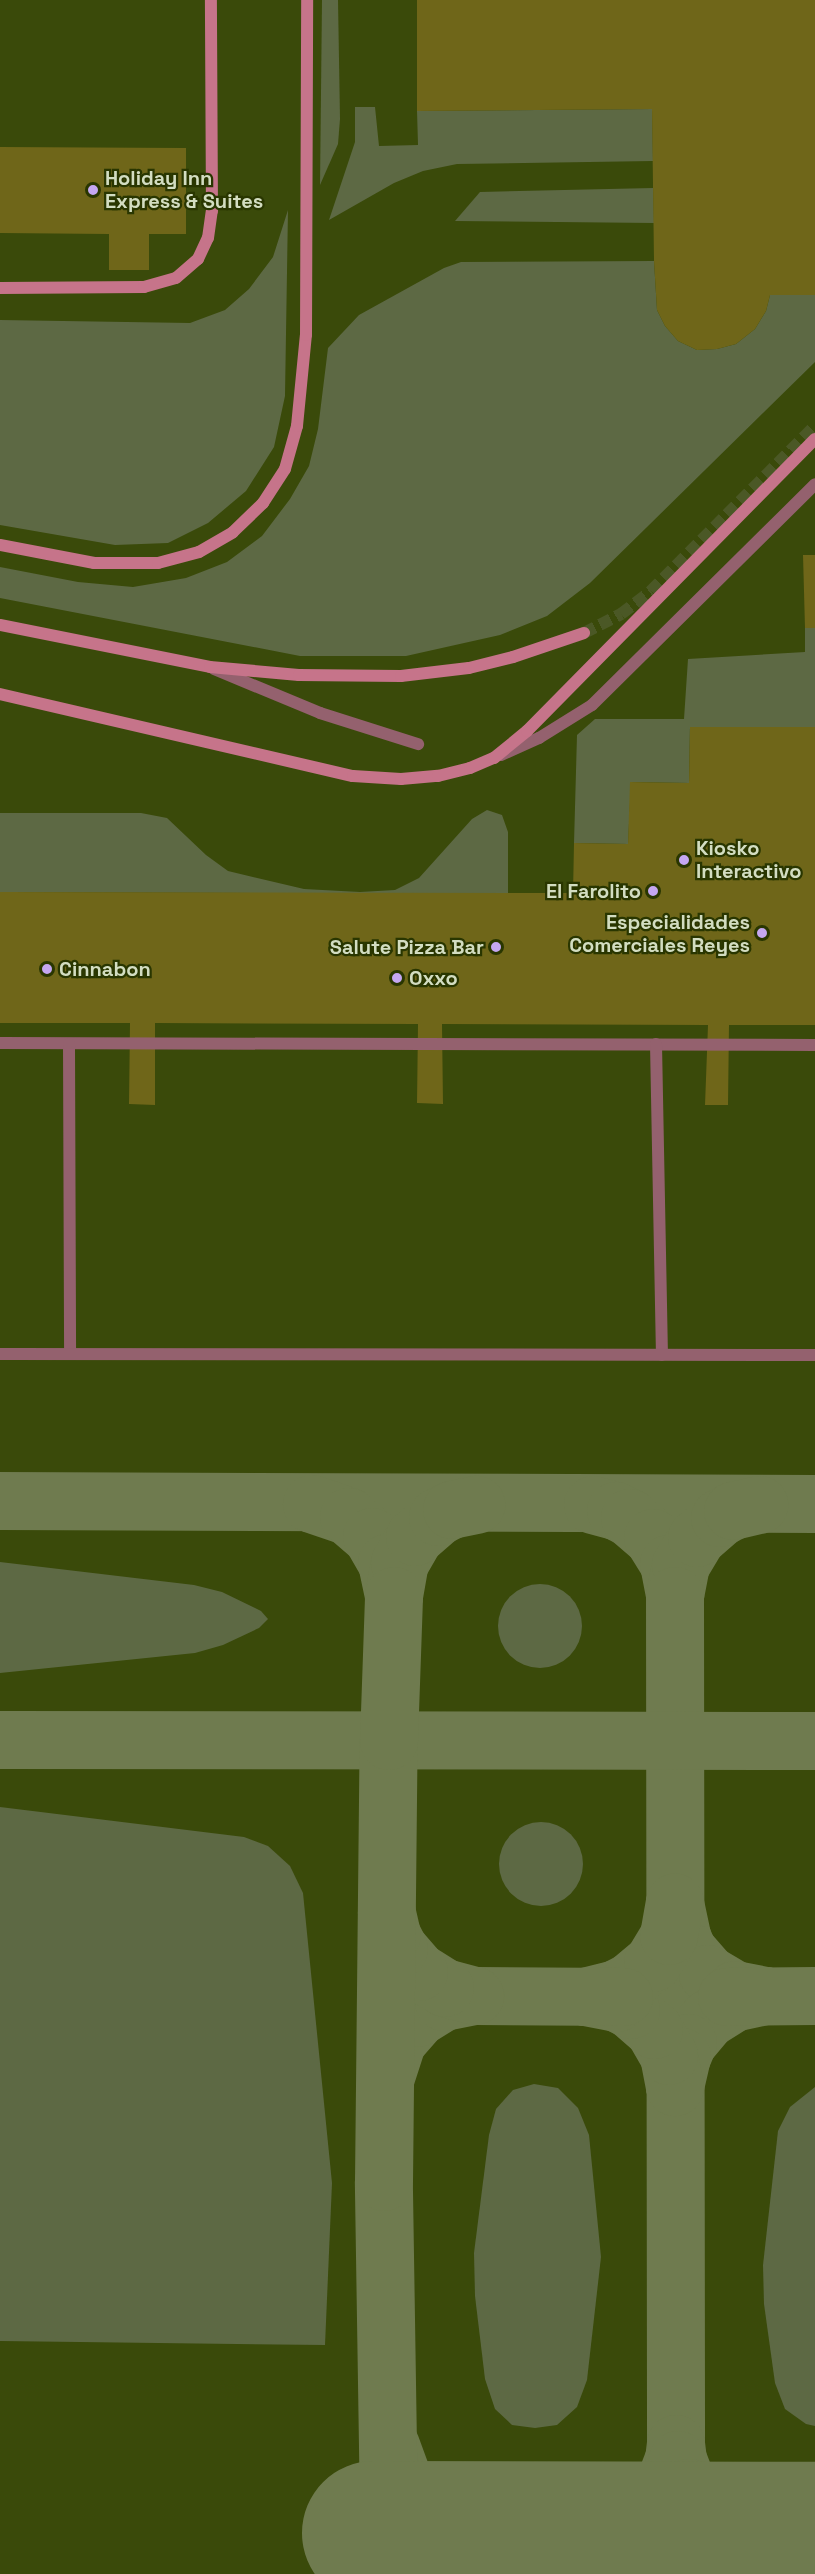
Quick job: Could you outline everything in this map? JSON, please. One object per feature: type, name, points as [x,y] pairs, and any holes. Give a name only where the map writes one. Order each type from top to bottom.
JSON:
[{"type":"main road","points":[[0,288],[144,287],[176,278],[198,259],[208,238],[212,211],[211,0]]},
{"type":"main road","points":[[0,545],[94,563],[158,563],[199,552],[233,532],[263,503],[285,469],[297,426],[306,335],[307,0]]},
{"type":"main road","points":[[0,694],[353,776],[401,779],[438,776],[470,768],[494,758],[542,716],[815,439]]},
{"type":"main road","points":[[0,625],[210,668],[299,675],[401,676],[469,668],[513,657],[584,633]]},
{"type":"lane","points":[[494,758],[539,738],[592,705],[815,484]]},
{"type":"lane","points":[[210,668],[320,713],[418,744]]},
{"type":"lane","points":[[0,1043],[815,1045]]},
{"type":"lane","points":[[69,1044],[70,1354]]},
{"type":"lane","points":[[656,1044],[662,1355]]},
{"type":"lane","points":[[0,1354],[815,1355]]},
{"type":"shaded area","points":[[0,0],[815,0],[815,2574],[0,2574]]},
{"type":"shaded area","points":[[322,0],[338,0],[340,119],[338,144],[320,185]]},
{"type":"shaded area","points":[[355,107],[375,107],[379,146],[418,145],[417,111],[652,109],[653,161],[457,164],[423,171],[394,183],[329,220],[355,142]]},
{"type":"shaded area","points":[[653,188],[654,223],[455,221],[480,192]]},
{"type":"shaded area","points":[[288,210],[285,396],[274,447],[246,491],[208,523],[168,543],[115,545],[0,525],[0,320],[190,323],[225,310],[249,289],[273,257]]},
{"type":"shaded area","points":[[654,261],[657,310],[665,326],[678,341],[697,350],[717,349],[736,344],[755,329],[766,311],[770,295],[815,295],[815,362],[590,583],[547,616],[500,635],[406,656],[300,656],[0,598],[0,567],[78,582],[133,587],[186,578],[227,562],[262,536],[290,499],[309,466],[318,429],[328,348],[359,315],[444,268],[461,262]]},
{"type":"shaded area","points":[[805,628],[815,628],[815,727],[690,727],[689,783],[631,782],[628,844],[574,843],[577,735],[595,719],[684,719],[688,659],[805,652]]},
{"type":"shaded area","points":[[487,810],[502,815],[508,832],[508,894],[0,892],[0,813],[141,813],[167,818],[206,855],[228,871],[304,889],[360,892],[395,890],[419,878],[472,819]]},
{"type":"shaded area","points":[[0,1562],[194,1585],[222,1592],[261,1611],[268,1619],[259,1628],[223,1645],[195,1653],[0,1673]]},
{"type":"shaded area","points":[[540,1584],[556,1587],[570,1596],[579,1610],[582,1626],[579,1642],[570,1656],[556,1665],[540,1668],[524,1665],[510,1656],[501,1642],[498,1626],[501,1610],[510,1596],[524,1587]]},
{"type":"shaded area","points":[[0,1807],[244,1837],[268,1846],[290,1866],[303,1893],[332,2183],[325,2345],[0,2341]]},
{"type":"shaded area","points":[[541,1822],[557,1825],[571,1834],[580,1848],[583,1864],[580,1880],[571,1894],[557,1903],[541,1906],[525,1903],[511,1894],[502,1880],[499,1864],[502,1848],[511,1834],[525,1825]]},
{"type":"shaded area","points":[[534,2084],[558,2088],[578,2108],[589,2135],[601,2257],[587,2380],[577,2407],[557,2425],[535,2428],[512,2425],[495,2409],[485,2379],[475,2296],[474,2253],[489,2135],[496,2109],[513,2090]]},
{"type":"shaded area","points":[[815,2087],[815,2426],[806,2424],[785,2409],[775,2383],[764,2304],[763,2265],[778,2131],[790,2107]]},
{"type":"building","points":[[417,0],[815,0],[815,295],[770,295],[766,311],[755,329],[736,344],[717,349],[697,350],[678,341],[665,326],[657,310],[652,109],[417,111]]},
{"type":"building","name":"Holiday Inn Express & Suites","points":[[0,147],[186,148],[186,234],[149,234],[149,270],[109,270],[109,234],[0,233]]},
{"type":"building","points":[[803,555],[815,555],[815,628],[805,628]]},
{"type":"building","points":[[690,727],[815,727],[815,1025],[729,1025],[728,1105],[705,1105],[708,1025],[442,1024],[443,1104],[417,1103],[418,1024],[155,1023],[155,1105],[129,1104],[130,1023],[0,1023],[0,892],[573,893],[574,843],[628,844],[630,782],[689,783]]},
{"type":"taxiway","points":[[0,1501],[815,1504]]},
{"type":"taxiway","points":[[312,1504],[349,1517],[372,1537],[387,1563],[394,1596],[400,1563],[415,1537],[438,1517],[452,1510],[476,1505]]},
{"type":"taxiway","points":[[593,1505],[616,1511],[630,1518],[653,1538],[669,1564],[675,1596],[681,1565],[697,1538],[720,1518],[733,1511],[759,1505]]},
{"type":"taxiway","points":[[390,2574],[384,2182],[389,1741],[394,1596]]},
{"type":"taxiway","points":[[675,1596],[676,2444]]},
{"type":"taxiway","points":[[0,1740],[815,1741]]},
{"type":"taxiway","points":[[675,1903],[682,1937],[688,1951],[708,1974],[735,1990],[766,1996],[734,2003],[708,2019],[688,2043],[675,2087],[669,2056],[654,2030],[631,2010],[617,2003],[585,1997],[616,1989],[630,1982],[653,1963],[669,1936],[675,1903]]},
{"type":"taxiway","points":[[386,2077],[398,2041],[418,2018],[444,2002],[475,1996],[445,1988],[419,1972],[399,1949],[392,1935],[387,1913]]},
{"type":"taxiway","points":[[475,1996],[624,1997]]},
{"type":"taxiway","points":[[727,1997],[815,1996]]},
{"type":"taxiway","points":[[585,2534],[617,2527],[643,2511],[663,2488],[674,2460],[676,2444],[678,2460],[689,2488],[709,2512],[735,2527],[767,2534]]},
{"type":"taxiway","points":[[391,2446],[406,2487],[426,2511],[452,2526],[483,2533],[466,2535],[438,2547],[410,2574]]},
{"type":"runway","points":[[374,2533],[815,2534]]},
{"type":"tunnel","points":[[584,633],[621,614],[651,591],[815,426]]},
{"type":"place","name":"Holiday Inn Express & Suites","points":[[93,190]]},
{"type":"place","name":"Kiosko Interactivo","points":[[684,860]]},
{"type":"place","name":"El Farolito","points":[[653,891]]},
{"type":"place","name":"Especialidades Comerciales Reyes","points":[[762,933]]},
{"type":"place","name":"Salute Pizza Bar","points":[[496,947]]},
{"type":"place","name":"Cinnabon","points":[[47,969]]},
{"type":"place","name":"Oxxo","points":[[397,978]]}]
